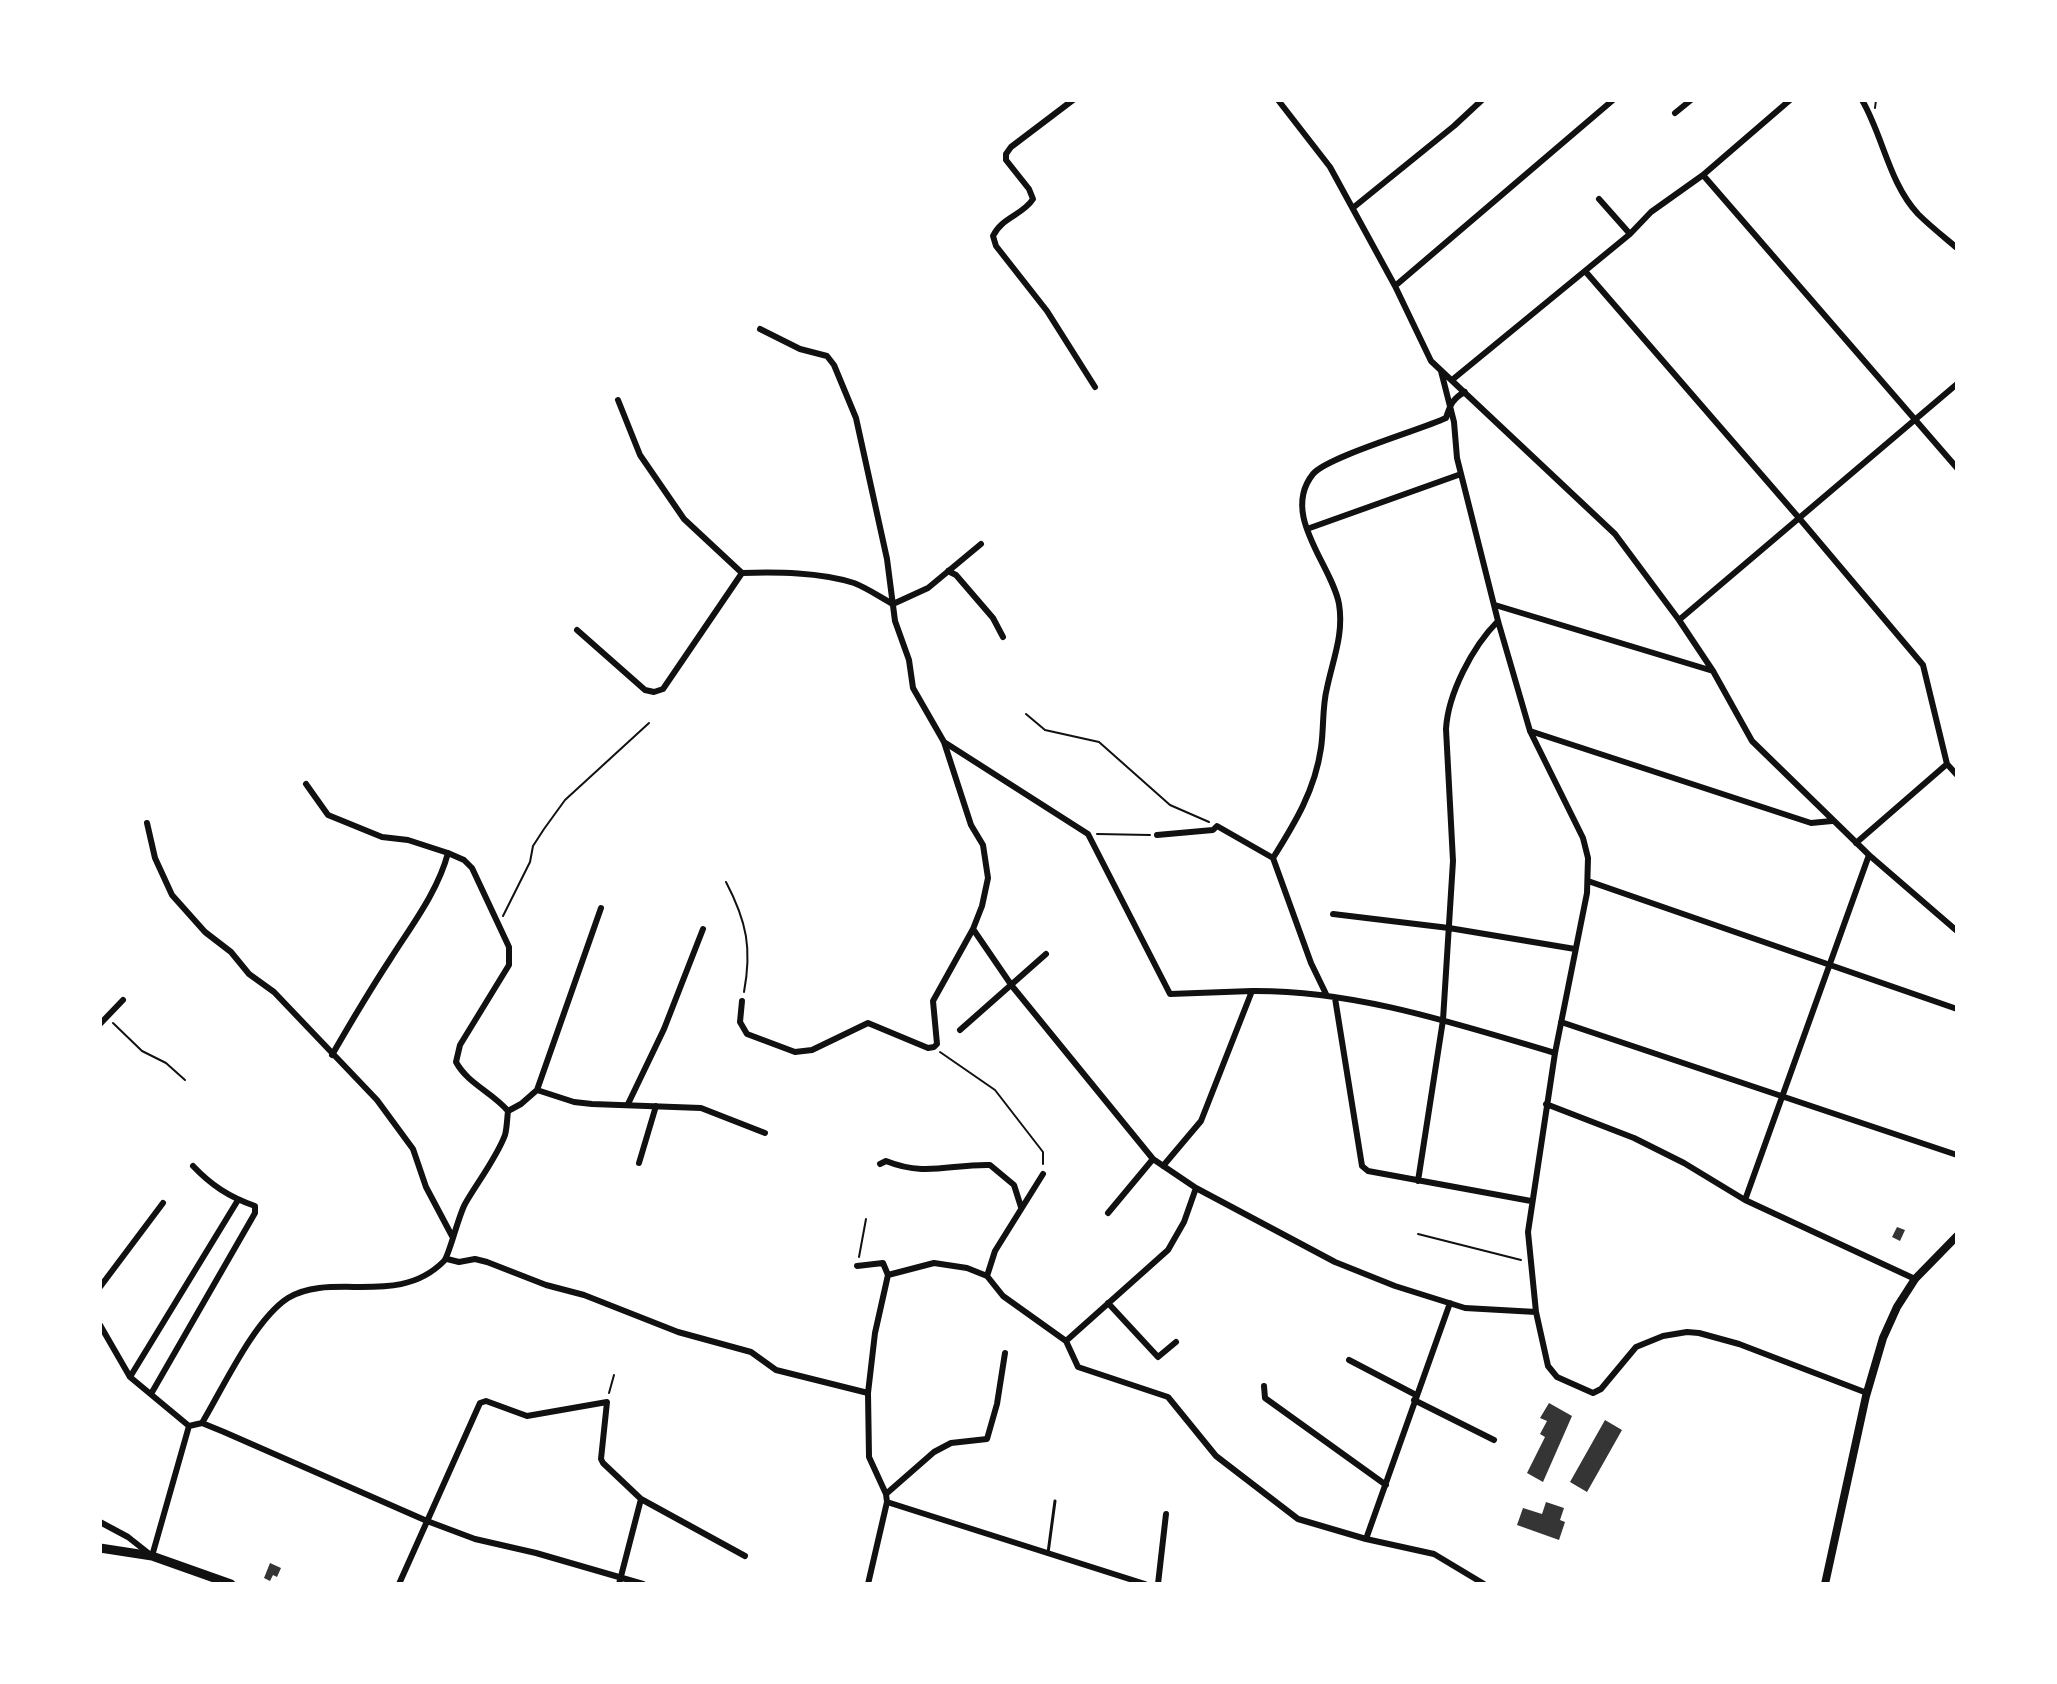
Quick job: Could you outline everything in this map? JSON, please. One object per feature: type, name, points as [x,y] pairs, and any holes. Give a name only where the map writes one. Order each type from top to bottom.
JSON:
[{"type":"main road","points":[[100,1548],[152,1556],[231,1584]]},
{"type":"street","points":[[1073,100],[1006,154],[1006,160],[1029,189],[1033,199],[1031,204],[1006,219],[993,236],[996,246],[1047,311],[1095,387]]},
{"type":"street","points":[[1278,100],[1330,167],[1354,207],[1431,361],[1615,534],[1713,671],[1752,741],[1832,821],[1957,931]]},
{"type":"street","points":[[1354,207],[1454,126],[1481,100]]},
{"type":"street","points":[[1395,286],[1613,100]]},
{"type":"street","points":[[1675,113],[1691,100]]},
{"type":"street","points":[[1452,380],[1630,234],[1651,212],[1703,175],[1790,100]]},
{"type":"street","points":[[1862,100],[1895,177],[1916,213],[1957,248]]},
{"type":"street","points":[[1703,175],[1957,468]]},
{"type":"street","points":[[1599,199],[1630,234]]},
{"type":"street","points":[[1585,271],[1923,665],[1947,764],[1957,775]]},
{"type":"street","points":[[742,1001],[740,1022],[747,1034],[795,1052],[812,1050],[868,1023],[928,1048],[934,1047],[937,1044],[933,1001],[973,929],[988,878],[983,845],[971,825],[944,742],[913,688],[909,660],[898,631],[887,559],[856,418],[834,365],[827,356],[800,349],[760,329]]},
{"type":"street","points":[[1441,371],[1461,474],[1530,731],[1583,838],[1588,858],[1588,881],[1546,1104],[1528,1232],[1536,1312],[1546,1361],[1557,1377],[1593,1393],[1601,1389],[1636,1347],[1670,1334],[1699,1333],[1739,1344],[1867,1393]]},
{"type":"street","points":[[1679,620],[1957,384]]},
{"type":"street","points":[[1273,858],[1313,788],[1321,749],[1326,690],[1341,633],[1339,602],[1307,529],[1303,489],[1314,472],[1331,461],[1446,418],[1450,405],[1465,392]]},
{"type":"street","points":[[618,400],[640,455],[684,519],[742,573],[773,572],[843,580],[857,584],[893,604]]},
{"type":"street","points":[[1307,529],[1461,474]]},
{"type":"street","points":[[893,604],[928,588],[981,544]]},
{"type":"street","points":[[948,571],[956,575],[993,618],[1003,637]]},
{"type":"street","points":[[577,630],[645,690],[654,692],[663,689],[742,573]]},
{"type":"street","points":[[1495,605],[1713,671]]},
{"type":"street","points":[[1418,1181],[1443,1020],[1449,928],[1453,861],[1447,709],[1487,633],[1498,621]]},
{"type":"street","points":[[1530,731],[1811,823],[1832,821]]},
{"type":"street","points":[[944,742],[1088,834],[1168,992],[1292,990],[1326,994],[1443,1020],[1555,1053]]},
{"type":"street","points":[[1856,843],[1947,764]]},
{"type":"street","points":[[202,1423],[264,1319],[288,1298],[312,1288],[372,1288],[405,1282],[429,1272],[447,1259],[457,1219],[505,1134],[508,1111],[463,1075],[456,1062],[460,1045],[509,965],[509,947],[472,868],[464,860],[448,853],[408,840],[382,837],[328,815],[306,784]]},
{"type":"street","points":[[147,823],[149,840],[161,876],[188,916],[231,952],[249,974],[274,992],[377,1100],[413,1149],[426,1187],[452,1236]]},
{"type":"street","points":[[1157,835],[1213,830],[1217,826],[1273,858],[1311,963],[1326,994]]},
{"type":"street","points":[[332,1055],[428,900],[448,853]]},
{"type":"street","points":[[1745,1200],[1869,855]]},
{"type":"street","points":[[1588,881],[1957,1009]]},
{"type":"street","points":[[508,1111],[537,1090],[601,908]]},
{"type":"street","points":[[1333,914],[1449,928],[1575,949]]},
{"type":"street","points":[[628,1104],[664,1029],[703,929]]},
{"type":"street","points":[[973,929],[1012,986],[1153,1159],[1163,1166],[1196,1188],[1335,1262],[1395,1286],[1481,1311],[1536,1312]]},
{"type":"street","points":[[960,1030],[1046,954]]},
{"type":"street","points":[[1163,1166],[1201,1121],[1252,991]]},
{"type":"street","points":[[1335,998],[1362,1166],[1368,1171],[1531,1201]]},
{"type":"street","points":[[100,1024],[123,1000]]},
{"type":"street","points":[[1561,1022],[1957,1155]]},
{"type":"street","points":[[537,1090],[574,1102],[701,1108],[765,1133]]},
{"type":"street","points":[[1546,1104],[1608,1126],[1646,1144],[1745,1200],[1915,1279]]},
{"type":"street","points":[[639,1163],[656,1106]]},
{"type":"street","points":[[1108,1213],[1153,1159]]},
{"type":"street","points":[[880,1164],[886,1161],[902,1168],[920,1170],[990,1165],[1014,1185],[1021,1207]]},
{"type":"street","points":[[151,1394],[255,1213],[255,1206],[210,1184],[193,1166]]},
{"type":"street","points":[[987,1276],[995,1251],[1043,1174]]},
{"type":"street","points":[[1066,1341],[1168,1250],[1184,1222],[1196,1188]]},
{"type":"street","points":[[130,1377],[238,1200]]},
{"type":"street","points":[[100,1287],[163,1203]]},
{"type":"street","points":[[1825,1584],[1867,1393],[1883,1338],[1897,1307],[1915,1279],[1957,1236]]},
{"type":"street","points":[[447,1259],[487,1262],[678,1332],[751,1352],[776,1370],[868,1393]]},
{"type":"street","points":[[857,1266],[883,1263],[888,1275],[875,1333],[868,1393],[869,1457],[886,1498],[868,1584]]},
{"type":"street","points":[[888,1275],[934,1263],[967,1268],[987,1276],[1003,1296],[1066,1341],[1078,1367],[1168,1397],[1216,1456],[1298,1519],[1366,1539],[1434,1554],[1484,1584]]},
{"type":"street","points":[[1108,1303],[1158,1357],[1176,1342]]},
{"type":"street","points":[[1366,1539],[1450,1303]]},
{"type":"street","points":[[100,1325],[130,1377],[189,1426]]},
{"type":"street","points":[[886,1498],[934,1452],[951,1443],[987,1439],[997,1404],[1005,1353]]},
{"type":"street","points":[[1349,1360],[1494,1440]]},
{"type":"street","points":[[1264,1386],[1265,1398],[1386,1485]]},
{"type":"street","points":[[399,1584],[480,1403],[486,1401],[529,1416],[607,1402],[601,1459],[641,1499],[745,1556]]},
{"type":"street","points":[[189,1426],[202,1423],[475,1539],[536,1553],[620,1581],[643,1584]]},
{"type":"street","points":[[100,1522],[128,1537],[152,1556],[189,1426]]},
{"type":"street","points":[[886,1498],[1145,1584]]},
{"type":"street","points":[[620,1581],[641,1499]]},
{"type":"street","points":[[1158,1584],[1166,1514]]},
{"type":"lane","points":[[1048,1553],[1055,1501]]},
{"type":"path","points":[[1026,714],[1045,730],[1099,742],[1170,805],[1217,826]]},
{"type":"path","points":[[498,920],[507,912],[530,862],[533,846],[558,810],[649,723]]},
{"type":"path","points":[[1088,834],[1157,835]]},
{"type":"path","points":[[726,882],[749,949],[742,1001]]},
{"type":"path","points":[[110,1014],[114,1024],[142,1051],[166,1063],[185,1080]]},
{"type":"path","points":[[934,1047],[995,1090],[1043,1152],[1043,1174]]},
{"type":"path","points":[[857,1266],[866,1219]]},
{"type":"path","points":[[1418,1234],[1530,1262]]},
{"type":"path","points":[[607,1402],[614,1375]]},
{"type":"building","points":[[1897,1227],[1905,1230],[1900,1241],[1892,1237]]},
{"type":"building","points":[[1549,1403],[1572,1416],[1543,1482],[1527,1473],[1545,1437],[1540,1434],[1547,1421],[1540,1418]]},
{"type":"building","points":[[1605,1420],[1622,1430],[1587,1492],[1570,1482]]},
{"type":"building","points":[[1546,1502],[1564,1508],[1560,1520],[1565,1522],[1559,1540],[1517,1525],[1523,1508],[1542,1514]]},
{"type":"building","points":[[270,1563],[281,1568],[277,1577],[273,1575],[270,1581],[264,1578]]}]
